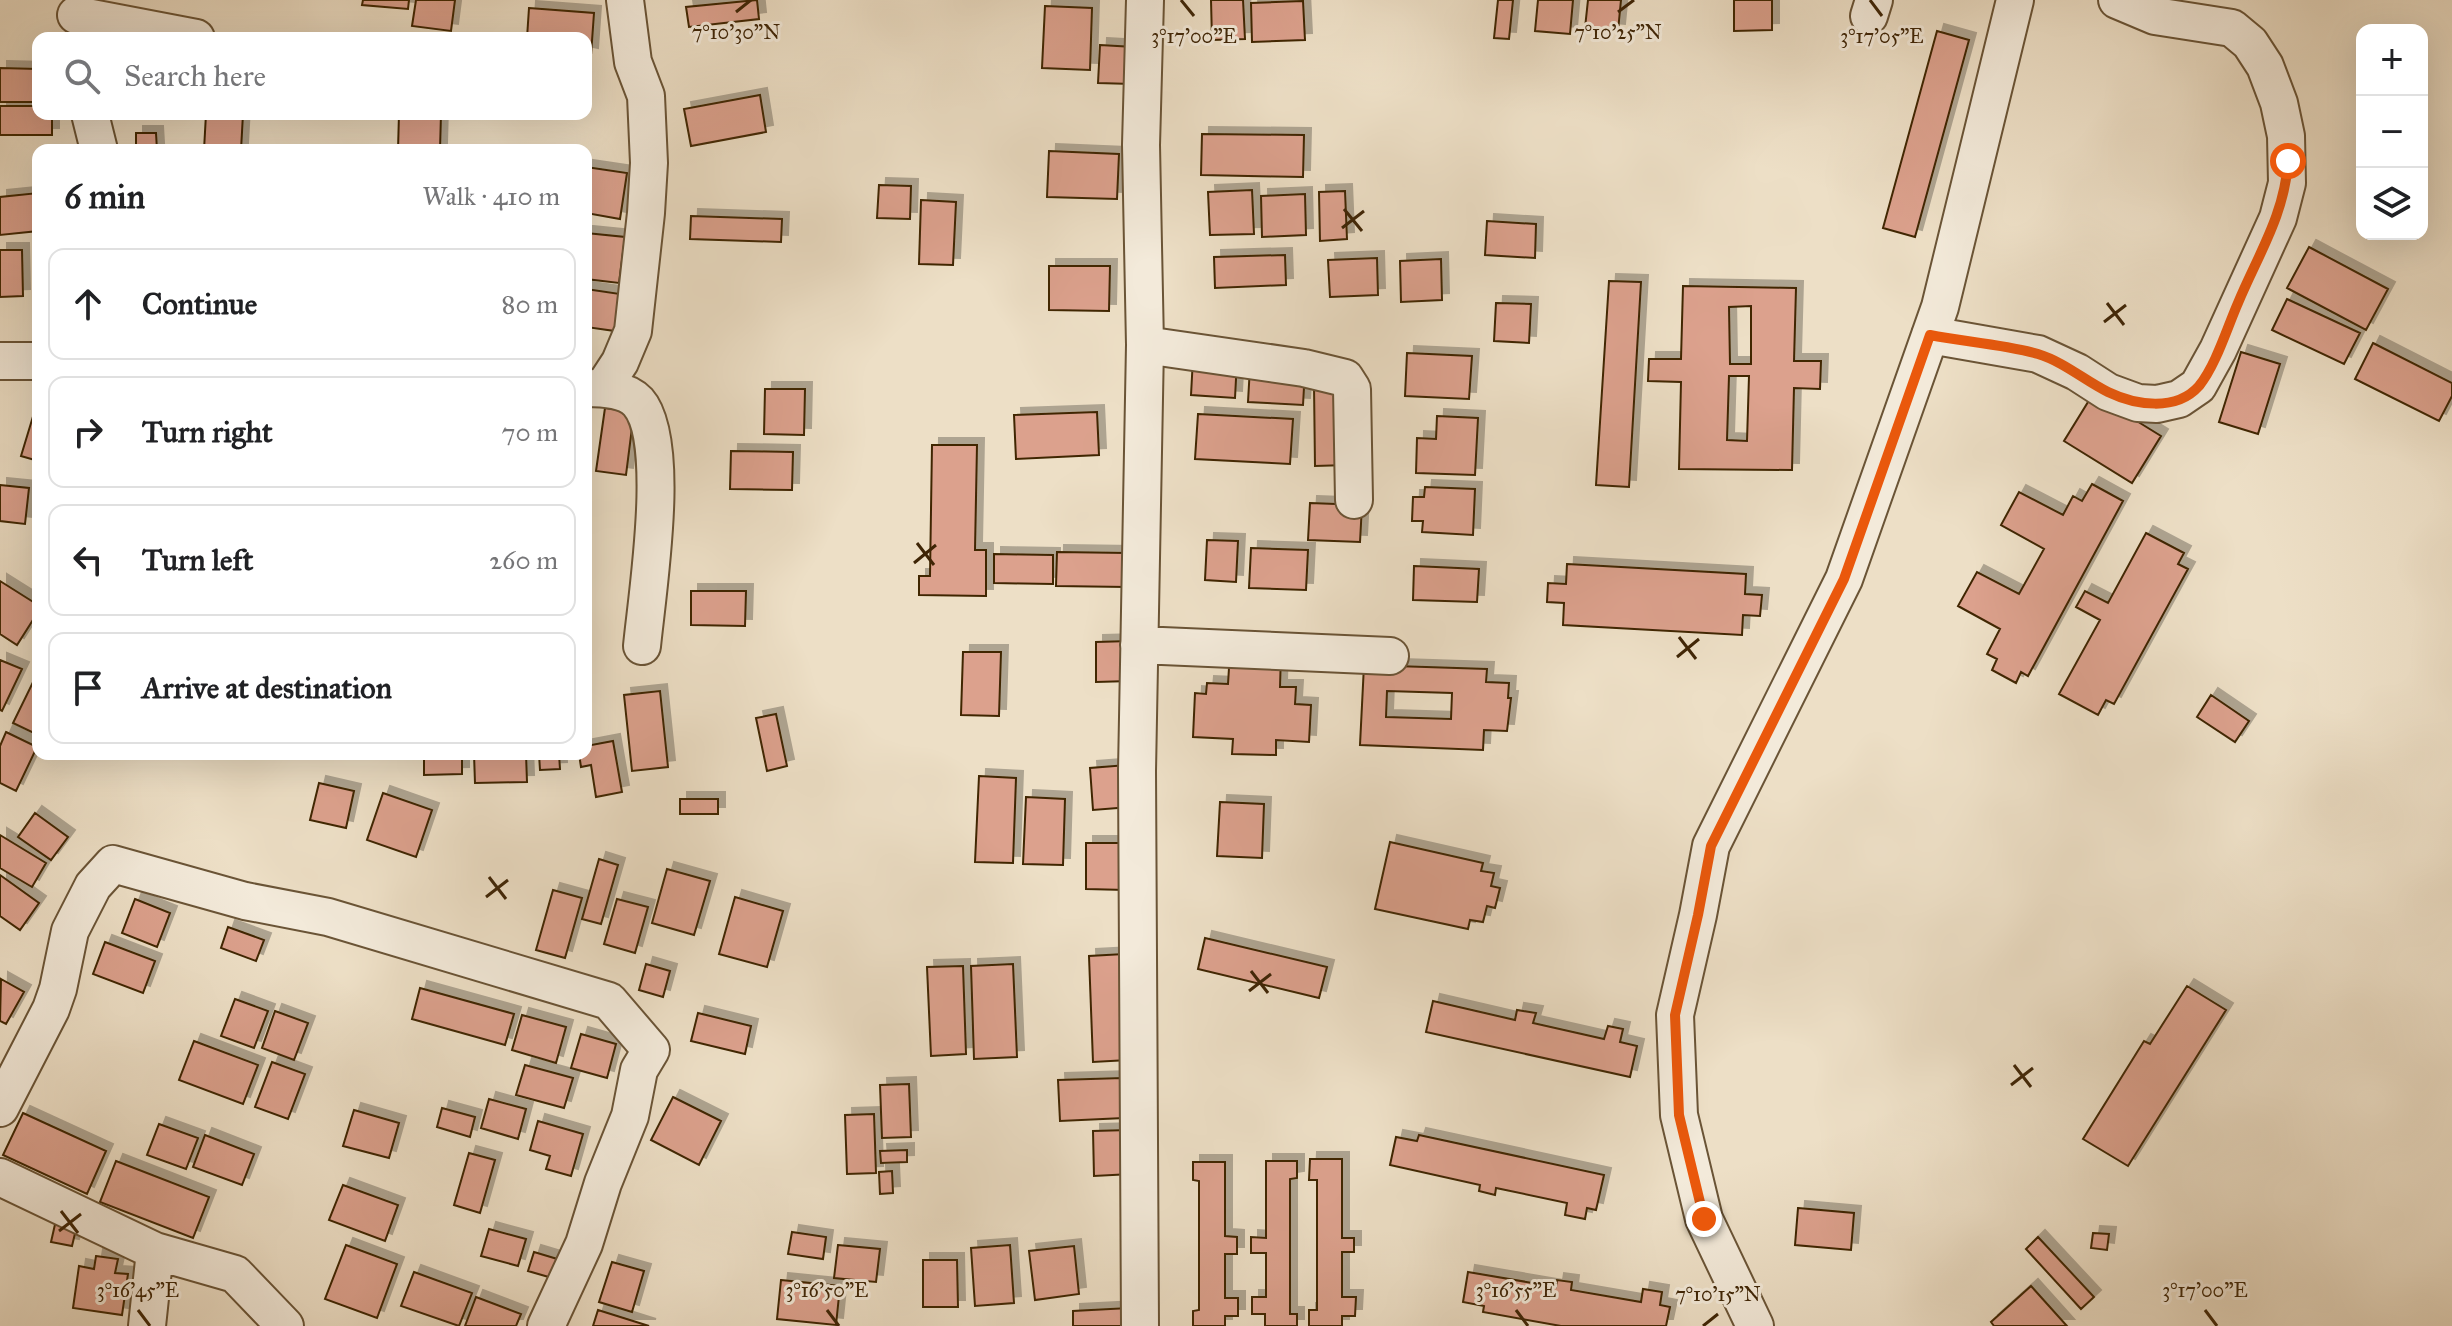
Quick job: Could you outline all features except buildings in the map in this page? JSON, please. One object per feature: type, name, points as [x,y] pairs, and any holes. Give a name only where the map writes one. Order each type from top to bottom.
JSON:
[{"type":"street","points":[[594,388],[620,362],[633,331],[646,213],[649,163],[646,96],[633,62],[625,0]]},
{"type":"street","points":[[1140,1326],[1137,771],[1145,345],[1141,145],[1145,0]]},
{"type":"street","points":[[1755,1326],[1704,1219],[1679,1115],[1675,1015],[1711,846],[1844,579],[1940,307],[2015,0]]},
{"type":"street","points":[[1930,335],[2038,354],[2077,372],[2108,392],[2138,403],[2157,404],[2179,399],[2198,386],[2205,374],[2278,218],[2287,183],[2288,161],[2279,103],[2265,66],[2250,43],[2232,28],[2155,16],[2117,0]]},
{"type":"street","points":[[77,18],[160,32]]},
{"type":"street","points":[[92,120],[98,144]]},
{"type":"street","points":[[1145,345],[1276,364],[1345,378],[1352,389],[1354,500]]},
{"type":"street","points":[[594,388],[636,399],[646,412],[651,426],[657,494],[642,646]]},
{"type":"street","points":[[1139,645],[1390,656]]},
{"type":"street","points":[[0,1108],[51,1009],[70,931],[93,886],[113,864],[245,901],[328,917],[609,1001],[651,1050],[639,1070],[630,1116],[603,1183],[584,1244],[546,1326]]},
{"type":"street","points":[[0,1177],[155,1251],[235,1274],[285,1326]]},
{"type":"street","points":[[147,1326],[155,1251]]},
{"type":"route","points":[[1704,1219],[1679,1115],[1675,1015],[1711,846],[1844,579],[1930,335],[2038,354],[2077,372],[2108,392],[2138,403],[2157,404],[2179,399],[2198,386],[2218,350],[2278,218],[2287,183],[2288,161]]}]
